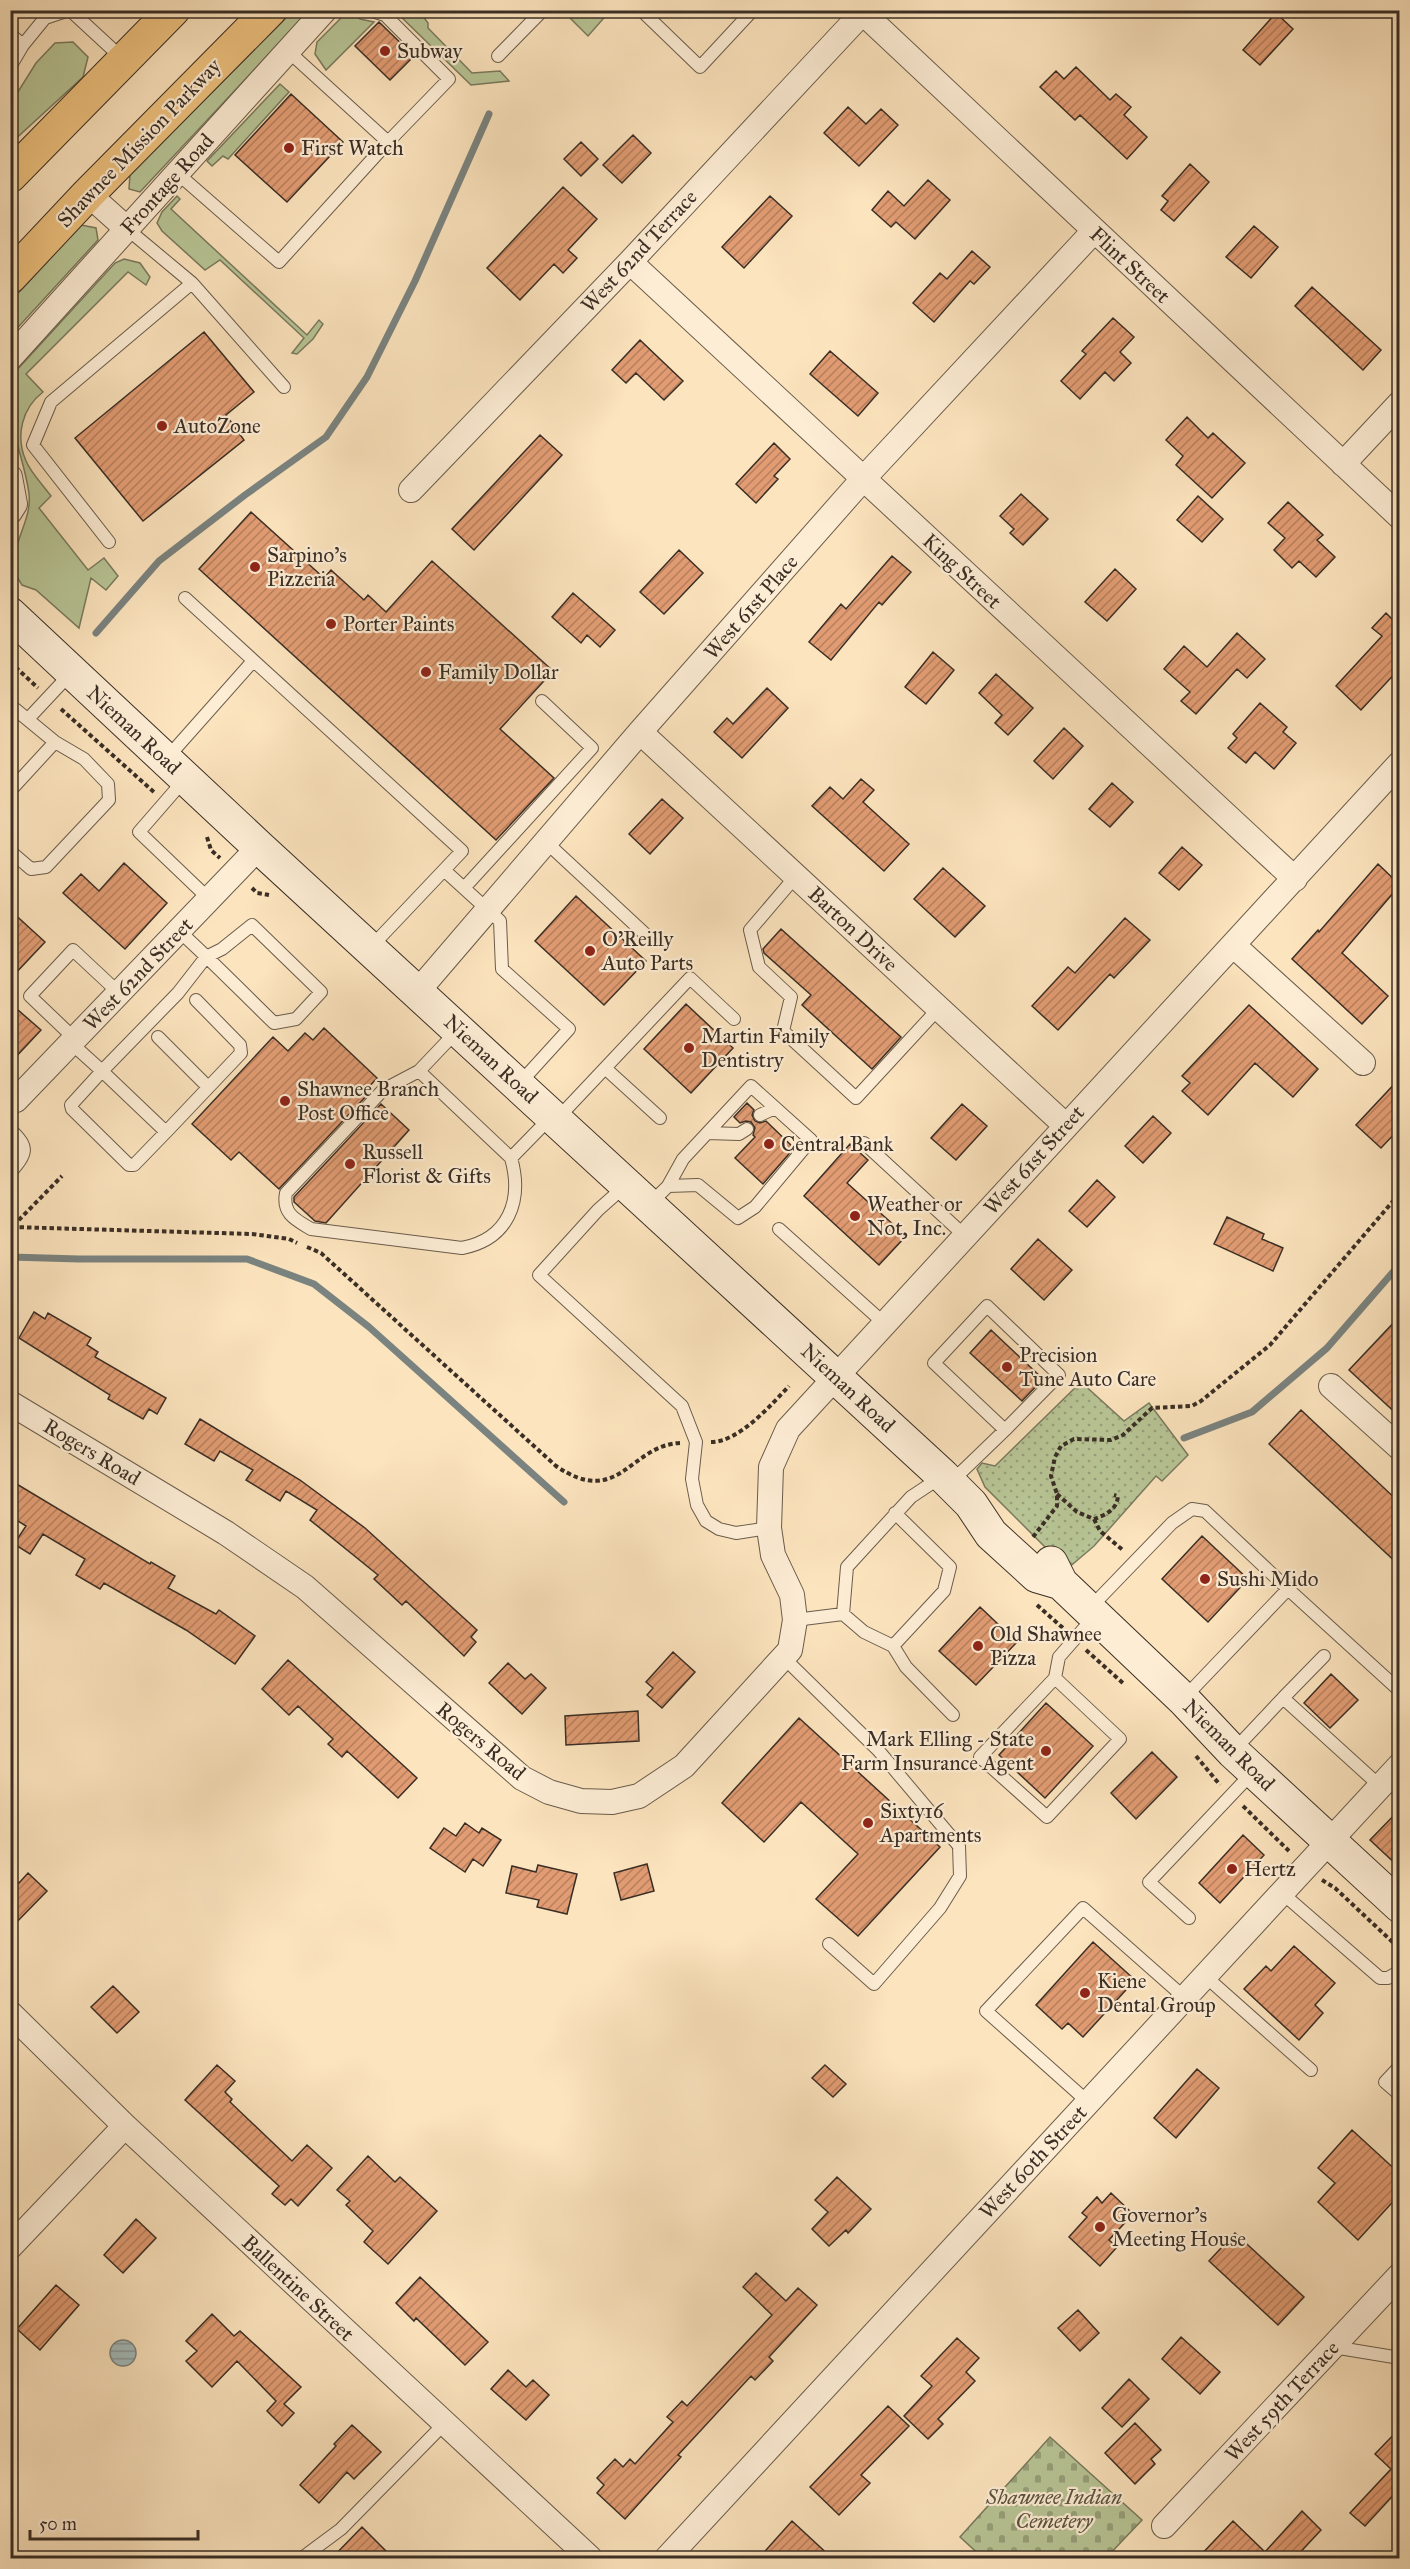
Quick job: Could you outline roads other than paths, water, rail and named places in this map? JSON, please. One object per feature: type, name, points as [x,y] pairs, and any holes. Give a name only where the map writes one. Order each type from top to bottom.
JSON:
[{"type":"highway","points":[[10,176],[173,10]]},
{"type":"highway","name":"Shawnee Mission Parkway","points":[[10,277],[88,194],[270,10]]},
{"type":"main road","name":"Nieman Road","points":[[10,614],[554,1118],[647,1192],[836,1377],[955,1487],[991,1534],[1037,1576],[1061,1583],[1183,1699],[1243,1761],[1400,1906]]},
{"type":"street","name":"Frontage Road","points":[[10,358],[325,10]]},
{"type":"street","name":"Flint Street","points":[[864,12],[1400,517]]},
{"type":"street","name":"West 62nd Terrace","points":[[411,490],[630,262],[864,12]]},
{"type":"street","points":[[88,194],[126,228]]},
{"type":"street","name":"West 61st Place","points":[[418,991],[640,732],[863,479],[1094,231]]},
{"type":"street","name":"King Street","points":[[630,262],[1295,879]]},
{"type":"street","points":[[1343,464],[1400,403]]},
{"type":"street","points":[[10,477],[15,504],[10,512]]},
{"type":"street","name":"Barton Drive","points":[[640,732],[1065,1125]]},
{"type":"street","name":"West 61st Street","points":[[836,1377],[1065,1125],[1400,763]]},
{"type":"street","name":"West 62nd Street","points":[[13,1103],[259,847]]},
{"type":"street","points":[[1233,945],[1363,1063]]},
{"type":"street","name":"Rogers Road","points":[[10,1403],[226,1533],[305,1587],[522,1778],[549,1792],[581,1801],[612,1802],[639,1796],[684,1766],[790,1650],[795,1620],[792,1595],[773,1555],[770,1528],[771,1467],[788,1429],[836,1377]]},
{"type":"street","points":[[1331,1386],[1400,1448]]},
{"type":"street","name":"West 60th Street","points":[[667,2559],[1400,1765]]},
{"type":"street","name":"Ballentine Street","points":[[10,2013],[124,2126],[590,2559]]},
{"type":"street","points":[[10,2247],[124,2126]]},
{"type":"street","name":"West 59th Terrace","points":[[1164,2526],[1400,2275]]},
{"type":"lane","points":[[10,66],[22,45],[45,18],[70,10],[124,59]]},
{"type":"lane","points":[[177,172],[279,262],[388,142],[449,79],[385,15],[369,10]]},
{"type":"lane","points":[[498,56],[543,10]]},
{"type":"lane","points":[[641,10],[700,67],[753,10]]},
{"type":"lane","points":[[10,34],[22,45]]},
{"type":"lane","points":[[288,51],[388,142]]},
{"type":"lane","points":[[126,228],[192,283],[284,387]]},
{"type":"lane","points":[[109,542],[33,445],[51,402],[192,283]]},
{"type":"lane","points":[[185,598],[462,851],[370,948]]},
{"type":"lane","points":[[209,899],[139,832],[176,769],[253,661]]},
{"type":"lane","points":[[28,719],[72,672]]},
{"type":"lane","points":[[464,888],[592,748],[542,701]]},
{"type":"lane","points":[[10,705],[55,742],[84,759],[108,784],[109,800],[46,867],[31,869],[10,851]]},
{"type":"lane","points":[[10,791],[55,742]]},
{"type":"lane","points":[[546,842],[645,934]]},
{"type":"lane","points":[[444,870],[500,921],[502,969],[570,1029],[518,1085]]},
{"type":"lane","points":[[796,876],[750,930],[759,967],[791,997],[783,1031],[856,1098],[939,1008]]},
{"type":"lane","points":[[179,931],[206,957],[274,1023],[296,1019],[321,992],[252,925],[222,950],[206,957],[178,993],[71,1105],[72,1109],[129,1165],[134,1165],[241,1053],[240,1045],[196,1000]]},
{"type":"lane","points":[[119,993],[74,950],[30,996],[102,1071],[166,1132]]},
{"type":"lane","points":[[511,1158],[605,1068],[690,978],[734,1019]]},
{"type":"lane","points":[[419,1071],[511,1158],[517,1190],[512,1211],[487,1240],[462,1248],[311,1229],[291,1217],[284,1202],[286,1193],[383,1090],[419,1071],[458,1029]]},
{"type":"lane","points":[[158,1037],[208,1087]]},
{"type":"lane","points":[[605,1068],[660,1118]]},
{"type":"lane","points":[[647,1192],[682,1159],[751,1086],[812,1140],[755,1207],[738,1218],[698,1185],[647,1192],[598,1210],[539,1275],[682,1406],[696,1442],[692,1479],[697,1505],[706,1521],[719,1529],[736,1533],[770,1528]]},
{"type":"lane","points":[[760,1115],[775,1108]]},
{"type":"lane","points":[[707,1133],[740,1134],[747,1129]]},
{"type":"lane","points":[[10,1130],[22,1141],[25,1148],[23,1158],[10,1173]]},
{"type":"lane","points":[[864,1143],[964,1236]]},
{"type":"lane","points":[[779,1229],[885,1324]]},
{"type":"lane","points":[[843,1614],[847,1567],[895,1513],[910,1497],[955,1487],[1005,1430],[1059,1375],[987,1306],[934,1364],[1005,1430]]},
{"type":"lane","points":[[1055,1678],[1120,1739],[1047,1817],[980,1757],[1055,1678],[1059,1657],[1136,1561],[1172,1523],[1192,1509],[1205,1511],[1400,1691]]},
{"type":"lane","points":[[893,1646],[944,1591],[950,1567],[895,1513]]},
{"type":"lane","points":[[1183,1699],[1288,1589]]},
{"type":"lane","points":[[795,1620],[843,1614],[864,1632],[893,1646],[906,1667],[953,1715]]},
{"type":"lane","points":[[1189,1918],[1149,1882],[1243,1761],[1283,1698],[1324,1656]]},
{"type":"lane","points":[[783,1657],[878,1750],[959,1846],[960,1876],[940,1908],[874,1984],[829,1944]]},
{"type":"lane","points":[[1283,1698],[1380,1786]]},
{"type":"lane","points":[[1282,1893],[1380,1978],[1388,1978],[1400,1971]]},
{"type":"lane","points":[[1088,2103],[986,2011],[1083,1908],[1185,1998]]},
{"type":"lane","points":[[1205,1976],[1311,2070]]},
{"type":"lane","points":[[1400,2066],[1385,2082],[1400,2095]]},
{"type":"lane","points":[[1332,2347],[1400,2358]]},
{"type":"lane","points":[[302,2559],[341,2529],[444,2424]]},
{"type":"water","points":[[123,2340],[132,2344],[136,2353],[132,2362],[123,2366],[114,2362],[110,2353],[114,2344]]},
{"type":"waterway","points":[[96,633],[159,561],[326,437],[367,377],[415,281],[489,114]]},
{"type":"waterway","points":[[10,1257],[247,1259],[314,1284],[369,1327],[564,1502]]},
{"type":"waterway","points":[[1184,1438],[1252,1412],[1327,1348],[1400,1264]]},
{"type":"place","name":"Subway","points":[[385,51]]},
{"type":"place","name":"First Watch","points":[[289,148]]},
{"type":"place","name":"AutoZone","points":[[162,426]]},
{"type":"place","name":"Sarpino's Pizzeria","points":[[255,567]]},
{"type":"place","name":"Porter Paints","points":[[331,624]]},
{"type":"place","name":"Family Dollar","points":[[426,672]]},
{"type":"place","name":"O'Reilly Auto Parts","points":[[590,951]]},
{"type":"place","name":"Martin Family Dentistry","points":[[689,1048]]},
{"type":"place","name":"Shawnee Branch Post Office","points":[[285,1101]]},
{"type":"place","name":"Central Bank","points":[[769,1144]]},
{"type":"place","name":"Russell Florist & Gifts","points":[[350,1164]]},
{"type":"place","name":"Weather or Not, Inc.","points":[[855,1216]]},
{"type":"place","name":"Precision Tune Auto Care","points":[[1007,1367]]},
{"type":"place","name":"Sushi Mido","points":[[1205,1579]]},
{"type":"place","name":"Old Shawnee Pizza","points":[[978,1646]]},
{"type":"place","name":"Mark Elling - State Farm Insurance Agent","points":[[1046,1751]]},
{"type":"place","name":"Sixty16 Apartments","points":[[868,1823]]},
{"type":"place","name":"Hertz","points":[[1232,1869]]},
{"type":"place","name":"Kiene Dental Group","points":[[1085,1993]]},
{"type":"place","name":"Governor's Meeting House","points":[[1100,2227]]},
{"type":"park label","name":"Shawnee Indian Cemetery","points":[[1054,2509]]}]
